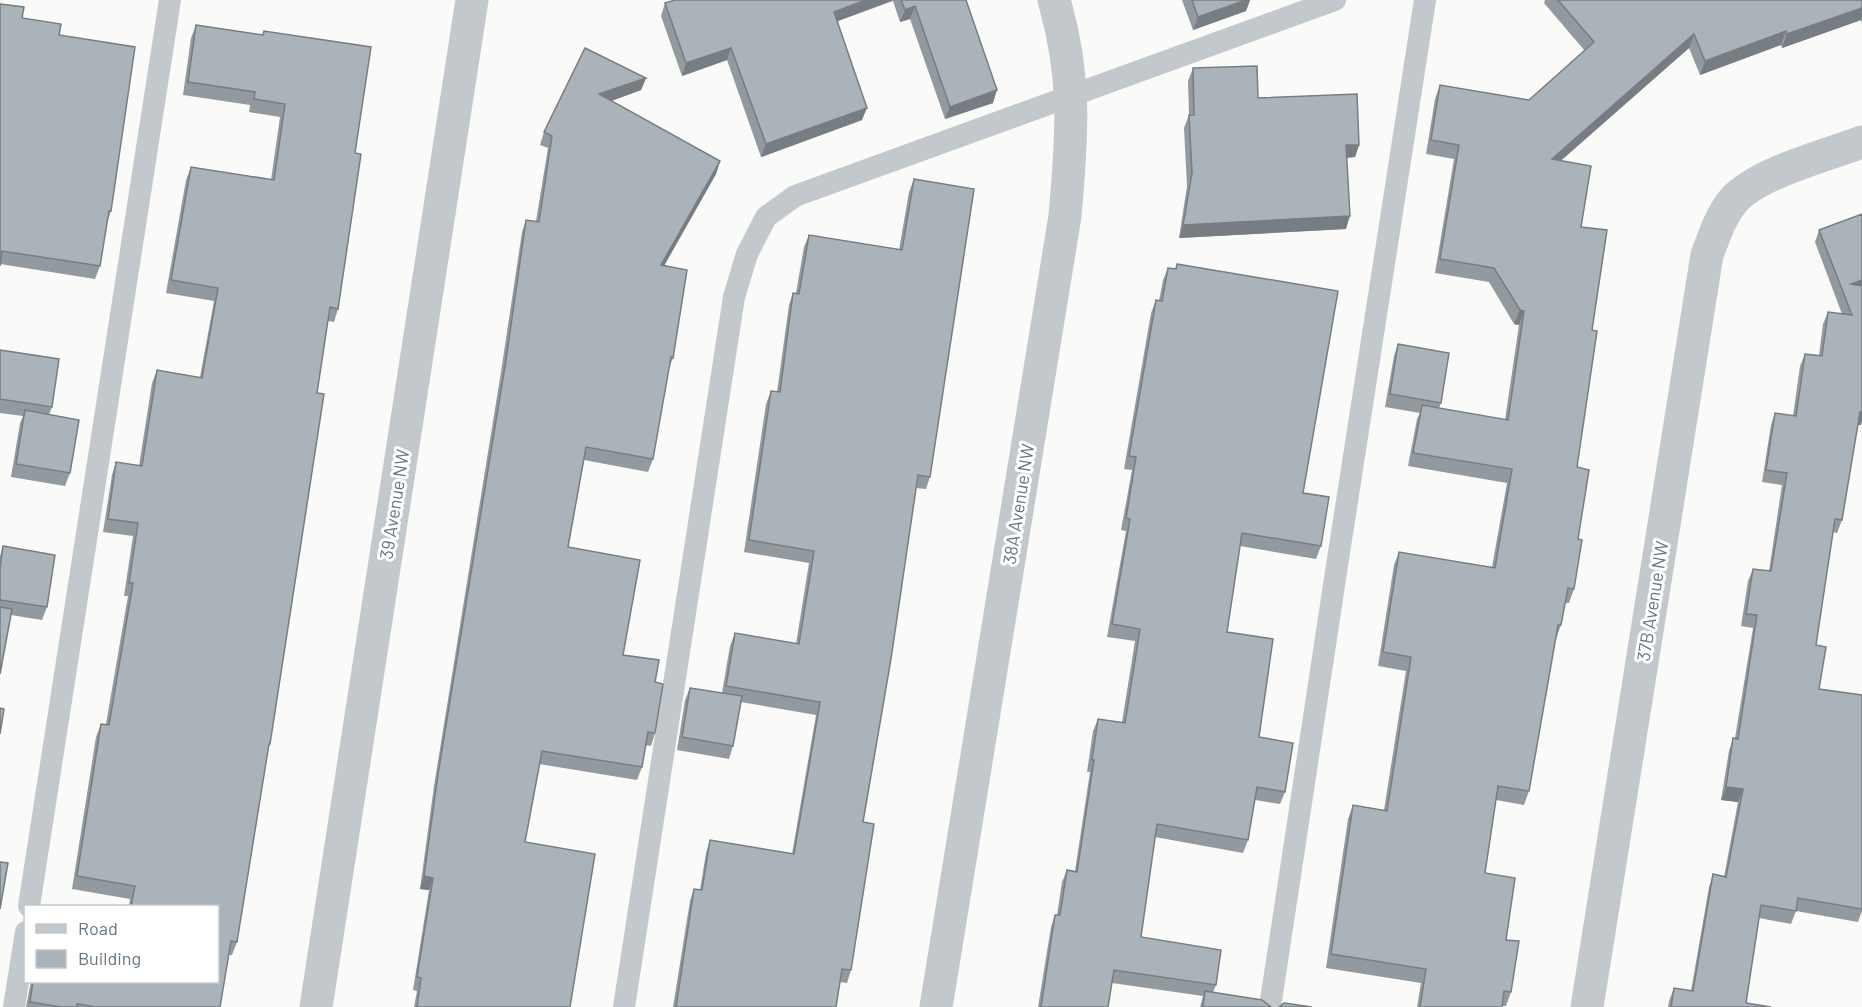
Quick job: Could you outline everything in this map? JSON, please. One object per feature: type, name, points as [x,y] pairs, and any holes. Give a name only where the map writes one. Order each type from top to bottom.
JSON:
[{"type":"street","name":"39 Avenue NW","points":[[316,1007],[472,0]]},
{"type":"street","name":"38A Avenue NW","points":[[936,1007],[1065,216],[1072,129],[1072,96],[1066,47],[1054,0]]},
{"type":"street","name":"37B Avenue NW","points":[[1587,1007],[1707,255],[1719,225],[1734,200],[1756,183],[1779,171],[1862,142]]},
{"type":"lane","points":[[29,905],[170,0]]},
{"type":"lane","points":[[624,1007],[734,297],[747,254],[766,217],[795,196],[1335,0]]},
{"type":"lane","points":[[1270,1007],[1425,0]]},
{"type":"lane","points":[[14,1007],[24,944]]},
{"type":"building","points":[[675,0],[866,0],[834,12],[867,108],[766,144],[731,48],[686,63],[665,3]]},
{"type":"building","points":[[901,0],[966,0],[997,90],[950,107],[915,6],[905,10]]},
{"type":"building","points":[[1192,0],[1246,0],[1198,17]]},
{"type":"building","points":[[1558,0],[1862,0],[1862,8],[1787,34],[1786,31],[1705,61],[1694,34],[1552,159],[1591,166],[1581,227],[1607,230],[1592,330],[1597,331],[1577,467],[1589,470],[1578,539],[1582,540],[1574,589],[1568,588],[1561,625],[1558,625],[1529,791],[1498,786],[1485,873],[1515,878],[1506,940],[1519,941],[1511,992],[1504,991],[1502,1007],[1420,1007],[1426,969],[1331,954],[1353,805],[1387,811],[1411,657],[1383,652],[1399,552],[1495,568],[1512,469],[1413,453],[1422,405],[1508,420],[1524,311],[1520,310],[1494,268],[1440,259],[1459,145],[1431,140],[1440,85],[1529,100],[1594,42]]},
{"type":"building","points":[[0,4],[24,7],[22,18],[61,24],[59,35],[135,47],[111,211],[109,211],[100,266],[2,251],[0,266]]},
{"type":"building","points":[[196,25],[263,35],[264,31],[371,47],[355,153],[361,154],[338,309],[330,307],[317,393],[324,394],[270,744],[237,942],[231,941],[220,1007],[96,1007],[77,1004],[77,1007],[61,1007],[30,1002],[33,983],[219,983],[219,905],[131,905],[135,886],[77,876],[101,724],[109,725],[133,583],[129,583],[138,523],[108,519],[116,462],[142,466],[157,370],[202,378],[218,288],[171,280],[191,167],[274,180],[285,104],[254,99],[255,92],[188,82]]},
{"type":"building","points":[[585,48],[646,78],[599,94],[720,161],[661,265],[687,270],[673,358],[671,357],[653,459],[586,447],[568,547],[640,560],[623,655],[659,660],[655,682],[663,684],[655,733],[648,732],[642,767],[542,751],[525,842],[595,854],[570,1007],[417,1007],[421,978],[417,977],[433,878],[424,876],[438,774],[506,360],[526,220],[539,222],[552,136],[544,132]]},
{"type":"building","points":[[1257,66],[1258,98],[1357,94],[1359,145],[1346,145],[1350,216],[1183,225],[1192,173],[1189,115],[1194,115],[1193,68]]},
{"type":"building","points":[[914,179],[974,189],[930,477],[918,475],[891,659],[863,822],[874,824],[851,970],[842,969],[836,1007],[676,1007],[694,889],[702,890],[710,840],[794,854],[820,702],[726,686],[735,633],[799,644],[814,551],[749,540],[771,391],[780,392],[793,293],[799,294],[809,235],[902,250]]},
{"type":"building","points":[[1862,214],[1862,280],[1851,284],[1862,286],[1862,412],[1860,412],[1842,520],[1835,519],[1816,645],[1826,647],[1819,689],[1862,695],[1862,909],[1798,898],[1796,911],[1761,905],[1746,1003],[1771,1007],[1671,1007],[1674,988],[1693,991],[1713,874],[1726,877],[1743,789],[1726,787],[1733,738],[1738,739],[1757,615],[1746,614],[1753,569],[1771,571],[1787,473],[1766,470],[1775,413],[1796,416],[1805,354],[1822,356],[1828,312],[1852,315],[1819,230]]},
{"type":"building","points":[[1177,264],[1338,291],[1303,493],[1329,497],[1321,546],[1242,533],[1227,632],[1273,639],[1259,737],[1293,743],[1285,792],[1257,787],[1248,840],[1157,824],[1141,937],[1221,950],[1216,985],[1114,970],[1108,1007],[1041,1007],[1055,915],[1060,915],[1067,870],[1077,872],[1098,719],[1125,723],[1140,629],[1112,624],[1130,519],[1126,518],[1136,457],[1129,456],[1156,300],[1162,301],[1168,268],[1176,269]]},
{"type":"building","points":[[1398,344],[1449,353],[1441,403],[1390,394]]},
{"type":"building","points":[[0,350],[59,359],[52,407],[0,399]]},
{"type":"building","points":[[25,410],[79,420],[70,473],[16,464]]},
{"type":"building","points":[[3,546],[55,555],[47,607],[0,600]]},
{"type":"building","points":[[0,607],[12,609],[0,674]]},
{"type":"building","points":[[690,688],[742,696],[733,746],[682,737]]},
{"type":"building","points":[[0,708],[4,709],[0,734]]},
{"type":"building","points":[[0,862],[8,863],[0,909]]},
{"type":"building","points":[[1205,991],[1262,1000],[1271,1007],[1203,1007]]},
{"type":"building","points":[[1284,1003],[1312,1007],[1279,1007]]}]
